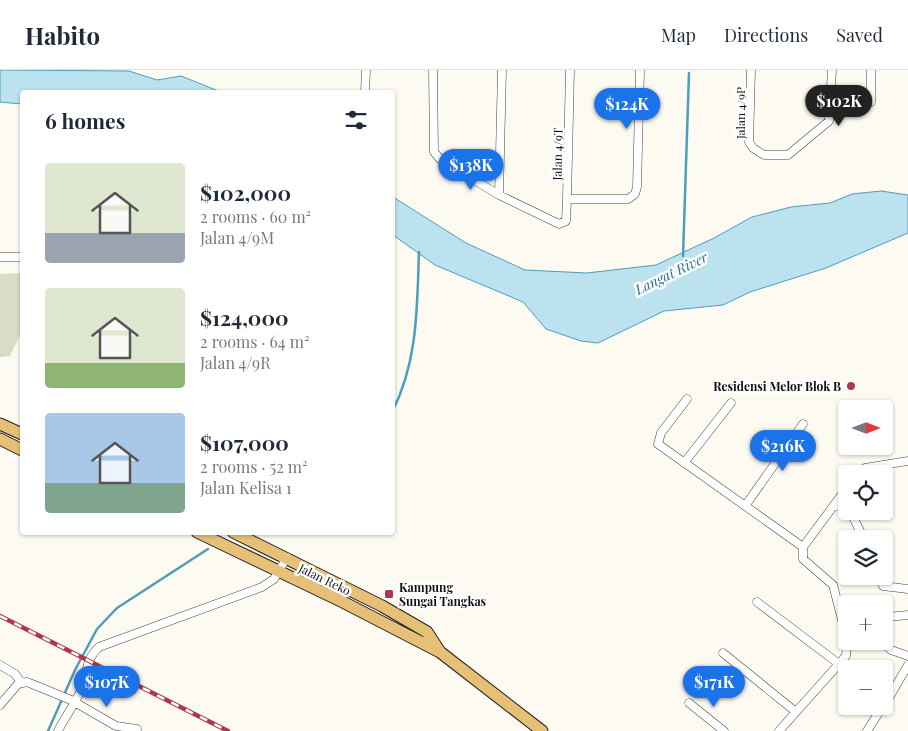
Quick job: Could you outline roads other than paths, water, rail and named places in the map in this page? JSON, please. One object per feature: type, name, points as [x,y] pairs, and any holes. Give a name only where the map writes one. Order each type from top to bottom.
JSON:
[{"type":"main road","points":[[0,424],[20,433]]},
{"type":"main road","points":[[0,439],[20,449]]},
{"type":"main road","name":"Jalan Reko","points":[[202,535],[440,652],[542,731]]},
{"type":"main road","name":"Jalan Reko","points":[[239,535],[382,606],[427,632],[440,652]]},
{"type":"street","points":[[365,90],[366,70]]},
{"type":"street","points":[[433,70],[434,152],[440,159],[499,195],[562,225],[566,221],[567,199]]},
{"type":"street","points":[[499,195],[502,70]]},
{"type":"street","name":"Jalan 4/9T","points":[[570,70],[567,199],[628,198],[635,194],[637,187],[640,70]]},
{"type":"street","name":"Jalan 4/9P","points":[[751,70],[749,142],[753,148],[764,155],[788,155],[829,121],[832,70]]},
{"type":"street","points":[[871,70],[871,102]]},
{"type":"street","points":[[0,257],[20,257]]},
{"type":"street","points":[[687,399],[660,433],[658,444],[803,547]]},
{"type":"street","points":[[684,463],[731,402]]},
{"type":"street","points":[[745,506],[803,424]]},
{"type":"street","points":[[883,465],[908,461]]},
{"type":"street","points":[[838,501],[803,547],[803,559],[833,585],[838,604]]},
{"type":"street","points":[[836,504],[853,517],[860,530]]},
{"type":"street","points":[[58,731],[72,701],[81,690],[84,672],[93,653],[99,647],[262,587],[274,579],[280,572],[287,557]]},
{"type":"street","points":[[883,585],[888,588],[908,589]]},
{"type":"street","points":[[757,602],[838,663]]},
{"type":"street","points":[[893,616],[908,615]]},
{"type":"street","points":[[891,650],[908,656]]},
{"type":"street","points":[[723,653],[796,712]]},
{"type":"street","points":[[0,665],[15,674],[21,682],[31,683],[72,701],[116,726],[137,730]]},
{"type":"street","points":[[779,731],[838,665]]},
{"type":"street","points":[[893,691],[908,665]]},
{"type":"street","points":[[0,705],[21,682]]},
{"type":"street","points":[[689,703],[724,731]]},
{"type":"street","points":[[867,731],[878,715]]},
{"type":"water","points":[[0,70],[129,71],[157,80],[181,76],[216,90],[20,90],[20,104],[0,102]]},
{"type":"water","name":"Langat River","points":[[881,191],[908,195],[908,233],[826,268],[750,292],[723,305],[664,311],[598,343],[581,341],[546,329],[523,302],[435,265],[395,236],[395,198],[466,243],[525,270],[587,273],[656,265],[714,238],[752,217],[791,207],[830,203],[852,194]]},
{"type":"waterway","name":"Langat River","points":[[683,256],[689,73]]},
{"type":"waterway","points":[[395,406],[407,374],[411,354],[416,314],[419,252]]},
{"type":"waterway","points":[[48,731],[75,670],[97,629],[117,608],[208,549]]},
{"type":"railway","points":[[0,616],[228,731]]},
{"type":"place","name":"Residensi Melor Blok B","points":[[851,386]]},
{"type":"place","name":"Kampung Sungai Tangkas","points":[[389,594]]}]
